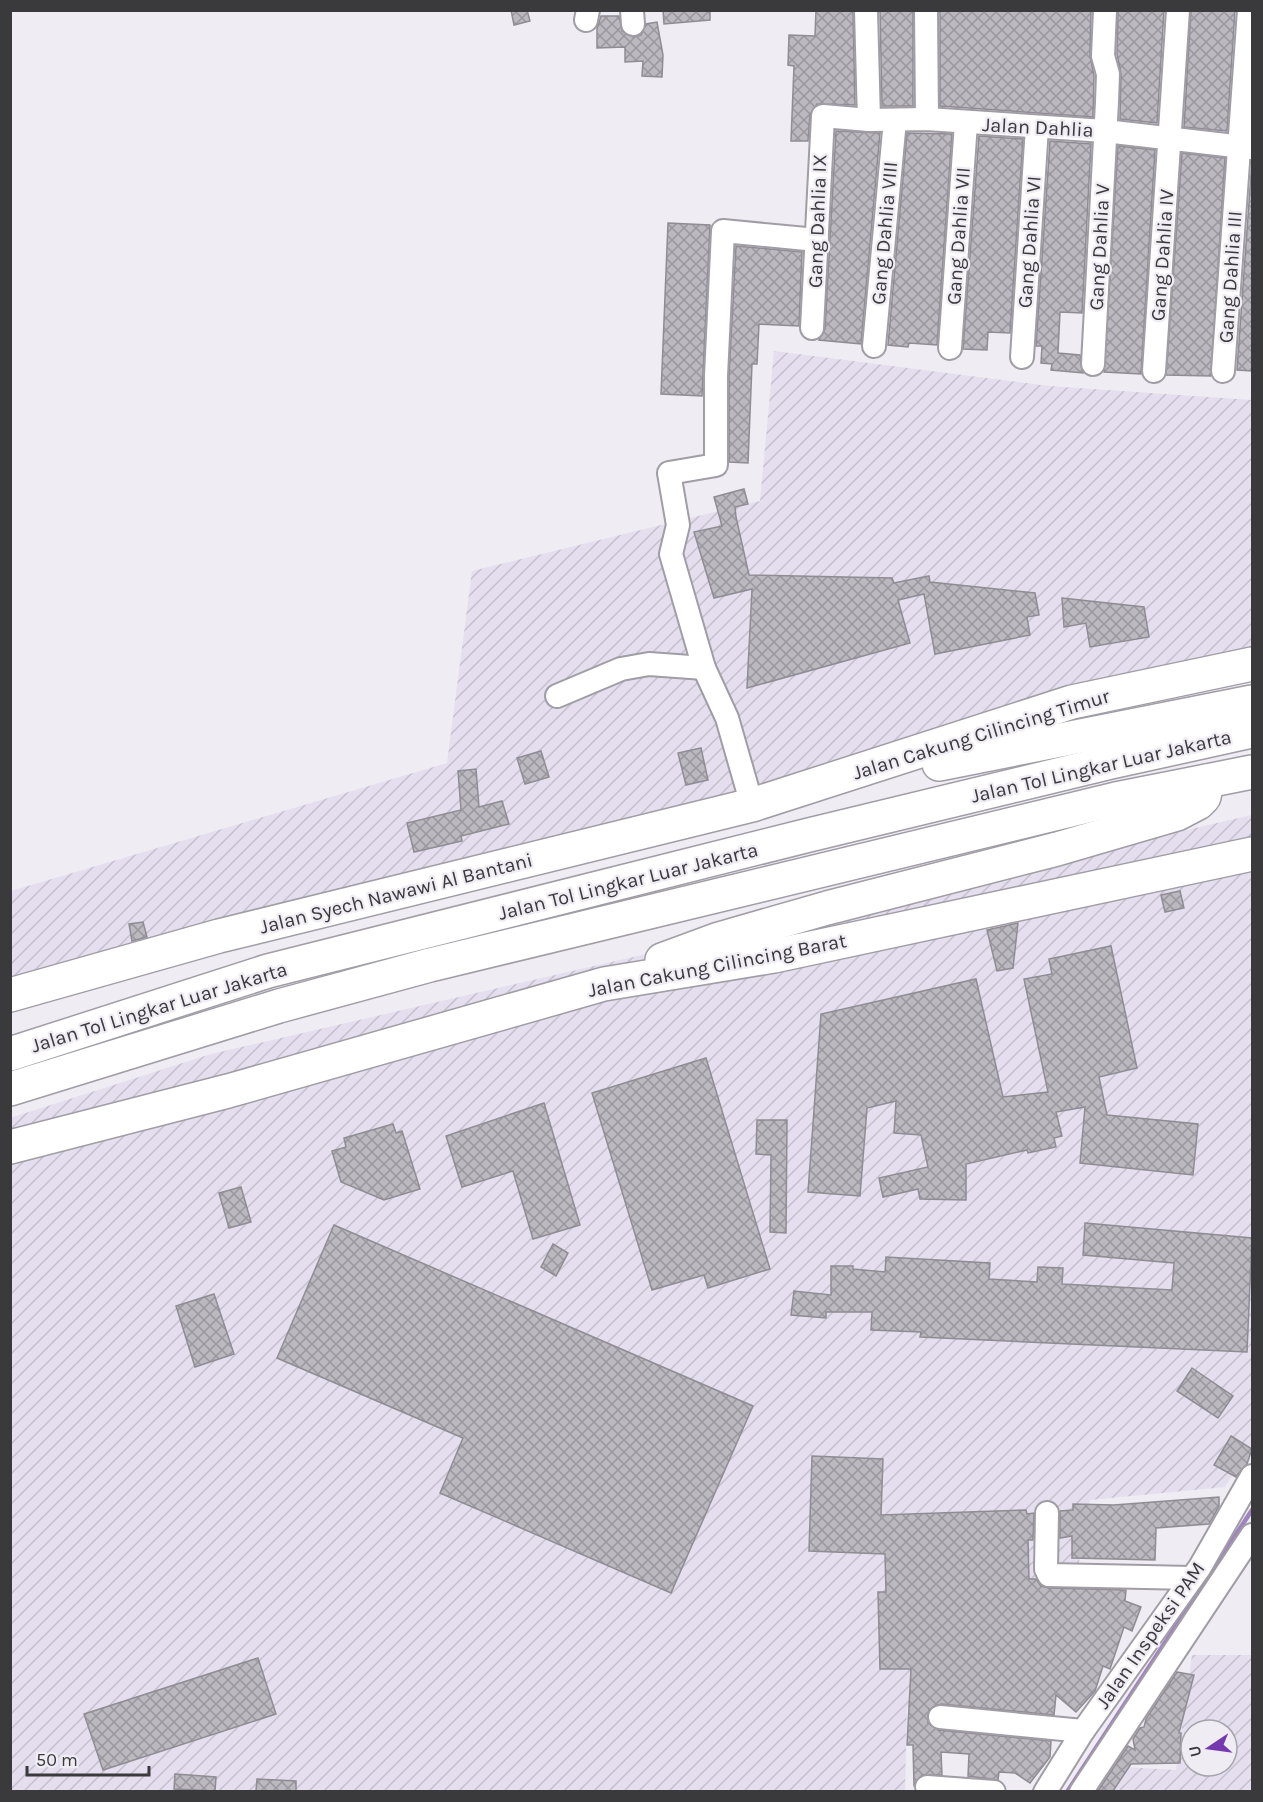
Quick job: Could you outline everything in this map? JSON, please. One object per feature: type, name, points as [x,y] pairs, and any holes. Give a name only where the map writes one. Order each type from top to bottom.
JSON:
[{"type":"highway","name":"Jalan Cakung Cilincing Timur","points":[[767,801],[1072,702],[1252,664]]},
{"type":"highway","points":[[767,801],[1252,702]]},
{"type":"highway","name":"Jalan Tol Lingkar Luar Jakarta","points":[[10,1054],[279,968],[890,815],[1110,762],[1252,731]]},
{"type":"highway","name":"Jalan Tol Lingkar Luar Jakarta","points":[[10,1089],[279,1006],[430,965],[1105,802],[1252,772]]},
{"type":"highway","points":[[604,984],[719,939],[891,891],[1124,831],[1177,814],[1204,797],[1207,781]]},
{"type":"highway","name":"Jalan Syech Nawawi Al Bantani","points":[[10,994],[219,936],[767,801]]},
{"type":"highway","name":"Jalan Cakung Cilincing Barat","points":[[10,1147],[188,1102],[604,984],[774,956],[1252,854]]},
{"type":"street","points":[[866,10],[869,120]]},
{"type":"street","points":[[926,10],[927,119]]},
{"type":"street","name":"Gang Dahlia V","points":[[1093,364],[1108,74],[1103,56],[1105,10]]},
{"type":"street","name":"Gang Dahlia IV","points":[[1154,371],[1178,10]]},
{"type":"street","name":"Gang Dahlia III","points":[[1223,372],[1246,147],[1249,10]]},
{"type":"street","name":"Jalan Dahlia","points":[[823,116],[869,120],[927,119],[1105,131],[1246,147]]},
{"type":"street","name":"Gang Dahlia IX","points":[[812,328],[823,116]]},
{"type":"street","name":"Gang Dahlia VIII","points":[[874,346],[895,120]]},
{"type":"street","name":"Gang Dahlia VII","points":[[950,348],[966,123]]},
{"type":"street","name":"Gang Dahlia VI","points":[[1022,357],[1036,127]]},
{"type":"street","points":[[767,801],[704,668],[671,554],[678,525],[669,473],[716,465],[716,376],[723,231],[817,240]]},
{"type":"street","points":[[557,696],[621,669],[649,664],[704,668]]},
{"type":"street","name":"Jalan Inspeksi PAM","points":[[1045,1791],[1083,1731],[1192,1578],[1252,1476]]},
{"type":"street","points":[[1047,1513],[1046,1569],[1049,1575],[1192,1578]]},
{"type":"street","points":[[1081,1791],[1252,1535]]},
{"type":"street","points":[[940,1717],[1083,1731]]},
{"type":"street","points":[[927,1787],[994,1791]]},
{"type":"shaded area","points":[[774,351],[1049,386],[1252,400],[1252,669],[610,842],[11,1012],[11,891],[447,763],[472,571],[760,501]]},
{"type":"shaded area","points":[[1252,815],[1252,1445],[1225,1487],[1090,1500],[1057,1688],[907,1708],[905,1791],[11,1791],[10,1118],[211,1054]]},
{"type":"shaded area","points":[[1192,1655],[1252,1655],[1252,1791],[1109,1792],[1124,1767],[1176,1770],[1179,1748],[1179,1778],[1239,1778],[1239,1718],[1183,1718]]},
{"type":"building","points":[[511,10],[527,10],[530,21],[514,25]]},
{"type":"building","points":[[663,10],[710,10],[710,20],[664,24]]},
{"type":"building","points":[[816,10],[853,10],[855,105],[817,104],[810,115],[808,141],[791,141],[794,66],[788,65],[789,35],[815,36]]},
{"type":"building","points":[[880,10],[913,10],[913,106],[882,106]]},
{"type":"building","points":[[940,10],[1091,10],[1090,55],[1094,76],[1093,117],[940,106]]},
{"type":"building","points":[[1118,10],[1164,10],[1157,123],[1120,119],[1121,74],[1117,54]]},
{"type":"building","points":[[1191,10],[1235,10],[1227,131],[1184,127]]},
{"type":"building","points":[[601,16],[619,16],[622,31],[633,37],[641,35],[646,24],[657,22],[663,55],[662,77],[642,76],[643,61],[625,62],[625,47],[597,48],[597,28]]},
{"type":"building","points":[[836,131],[880,133],[861,344],[819,340],[825,329]]},
{"type":"building","points":[[907,133],[952,134],[937,345],[909,343],[908,347],[888,345]]},
{"type":"building","points":[[979,136],[1023,139],[1010,333],[988,332],[987,350],[963,349]]},
{"type":"building","points":[[1050,141],[1091,144],[1082,313],[1060,312],[1058,353],[1080,355],[1083,373],[1051,370],[1052,364],[1041,363],[1042,346],[1036,346]]},
{"type":"building","points":[[1118,146],[1155,150],[1141,374],[1104,372]]},
{"type":"building","points":[[1182,153],[1225,158],[1211,376],[1166,375]]},
{"type":"building","points":[[1252,161],[1252,371],[1237,370]]},
{"type":"building","points":[[668,223],[710,225],[702,396],[661,394]]},
{"type":"building","points":[[736,246],[802,252],[799,326],[759,324],[757,364],[752,364],[748,463],[729,462],[729,376]]},
{"type":"building","points":[[744,489],[748,504],[735,507],[749,575],[892,578],[894,583],[929,576],[930,582],[1035,593],[1039,615],[1027,617],[1030,635],[935,654],[924,594],[898,600],[910,643],[747,688],[752,589],[714,598],[694,532],[722,526],[714,497]]},
{"type":"building","points":[[1062,598],[1144,607],[1149,637],[1090,647],[1086,623],[1064,627]]},
{"type":"building","points":[[701,748],[708,780],[686,785],[678,753]]},
{"type":"building","points":[[541,751],[549,777],[525,784],[517,758]]},
{"type":"building","points":[[476,769],[479,807],[502,801],[509,824],[461,836],[462,841],[414,852],[407,823],[461,810],[458,771]]},
{"type":"building","points":[[1180,891],[1184,908],[1165,912],[1161,895]]},
{"type":"building","points":[[143,922],[147,937],[132,941],[129,924]]},
{"type":"building","points":[[1018,923],[1013,968],[997,971],[987,930]]},
{"type":"building","points":[[1111,946],[1137,1068],[1099,1077],[1107,1115],[1198,1124],[1193,1175],[1080,1163],[1085,1107],[1056,1112],[1062,1136],[1054,1138],[1056,1147],[1028,1153],[1027,1150],[966,1164],[966,1200],[920,1199],[918,1189],[883,1197],[879,1178],[928,1167],[921,1135],[894,1133],[896,1101],[867,1108],[860,1196],[808,1192],[821,1014],[976,979],[1003,1097],[1048,1092],[1024,979],[1052,974],[1049,959]]},
{"type":"building","points":[[706,1058],[770,1269],[708,1288],[704,1275],[652,1290],[592,1093]]},
{"type":"building","points":[[544,1103],[580,1225],[533,1239],[513,1171],[462,1187],[446,1136]]},
{"type":"building","points":[[757,1120],[787,1120],[786,1233],[770,1232],[771,1155],[756,1154]]},
{"type":"building","points":[[393,1124],[396,1133],[402,1131],[420,1189],[384,1200],[341,1182],[332,1151],[346,1147],[344,1138]]},
{"type":"building","points":[[241,1187],[251,1222],[229,1228],[219,1193]]},
{"type":"building","points":[[1085,1223],[1252,1238],[1247,1352],[920,1337],[921,1332],[871,1330],[872,1312],[826,1312],[826,1318],[791,1315],[794,1291],[831,1295],[831,1266],[853,1266],[853,1269],[885,1272],[886,1257],[990,1263],[989,1279],[1037,1282],[1038,1267],[1063,1268],[1062,1284],[1172,1290],[1174,1263],[1083,1255]]},
{"type":"building","points":[[334,1225],[753,1406],[671,1593],[440,1493],[463,1438],[277,1358]]},
{"type":"building","points":[[553,1244],[568,1253],[556,1276],[541,1267]]},
{"type":"building","points":[[214,1294],[234,1354],[195,1367],[176,1306]]},
{"type":"building","points":[[1192,1368],[1233,1396],[1218,1418],[1177,1391]]},
{"type":"building","points":[[1231,1436],[1252,1449],[1247,1464],[1236,1477],[1214,1465]]},
{"type":"building","points":[[812,1456],[883,1459],[881,1515],[1026,1510],[1027,1514],[1034,1513],[1033,1540],[1028,1540],[1029,1579],[1036,1579],[1041,1586],[1049,1588],[1126,1590],[1125,1601],[1141,1607],[1132,1631],[1124,1627],[1110,1669],[1103,1666],[1095,1691],[1076,1712],[1056,1695],[1054,1715],[941,1704],[929,1710],[928,1723],[938,1730],[1051,1741],[1050,1757],[1030,1783],[1015,1773],[999,1772],[998,1780],[968,1776],[969,1754],[941,1752],[942,1775],[922,1775],[914,1785],[913,1745],[907,1745],[911,1669],[880,1669],[878,1592],[886,1592],[885,1554],[809,1551]]},
{"type":"building","points":[[1219,1497],[1219,1506],[1209,1524],[1156,1528],[1155,1560],[1072,1558],[1072,1536],[1060,1538],[1060,1511],[1073,1510],[1073,1504],[1114,1505]]},
{"type":"building","points":[[258,1658],[276,1714],[103,1770],[84,1714]]},
{"type":"building","points":[[1177,1672],[1194,1675],[1183,1718],[1179,1718],[1179,1763],[1131,1764],[1113,1791],[1098,1791],[1128,1746],[1135,1750],[1133,1739],[1140,1728],[1144,1727],[1146,1719]]},
{"type":"building","points":[[175,1774],[216,1777],[215,1791],[174,1789]]},
{"type":"building","points":[[257,1779],[296,1781],[296,1791],[256,1791]]},
{"type":"waterway","points":[[1067,1792],[1252,1510]]}]
